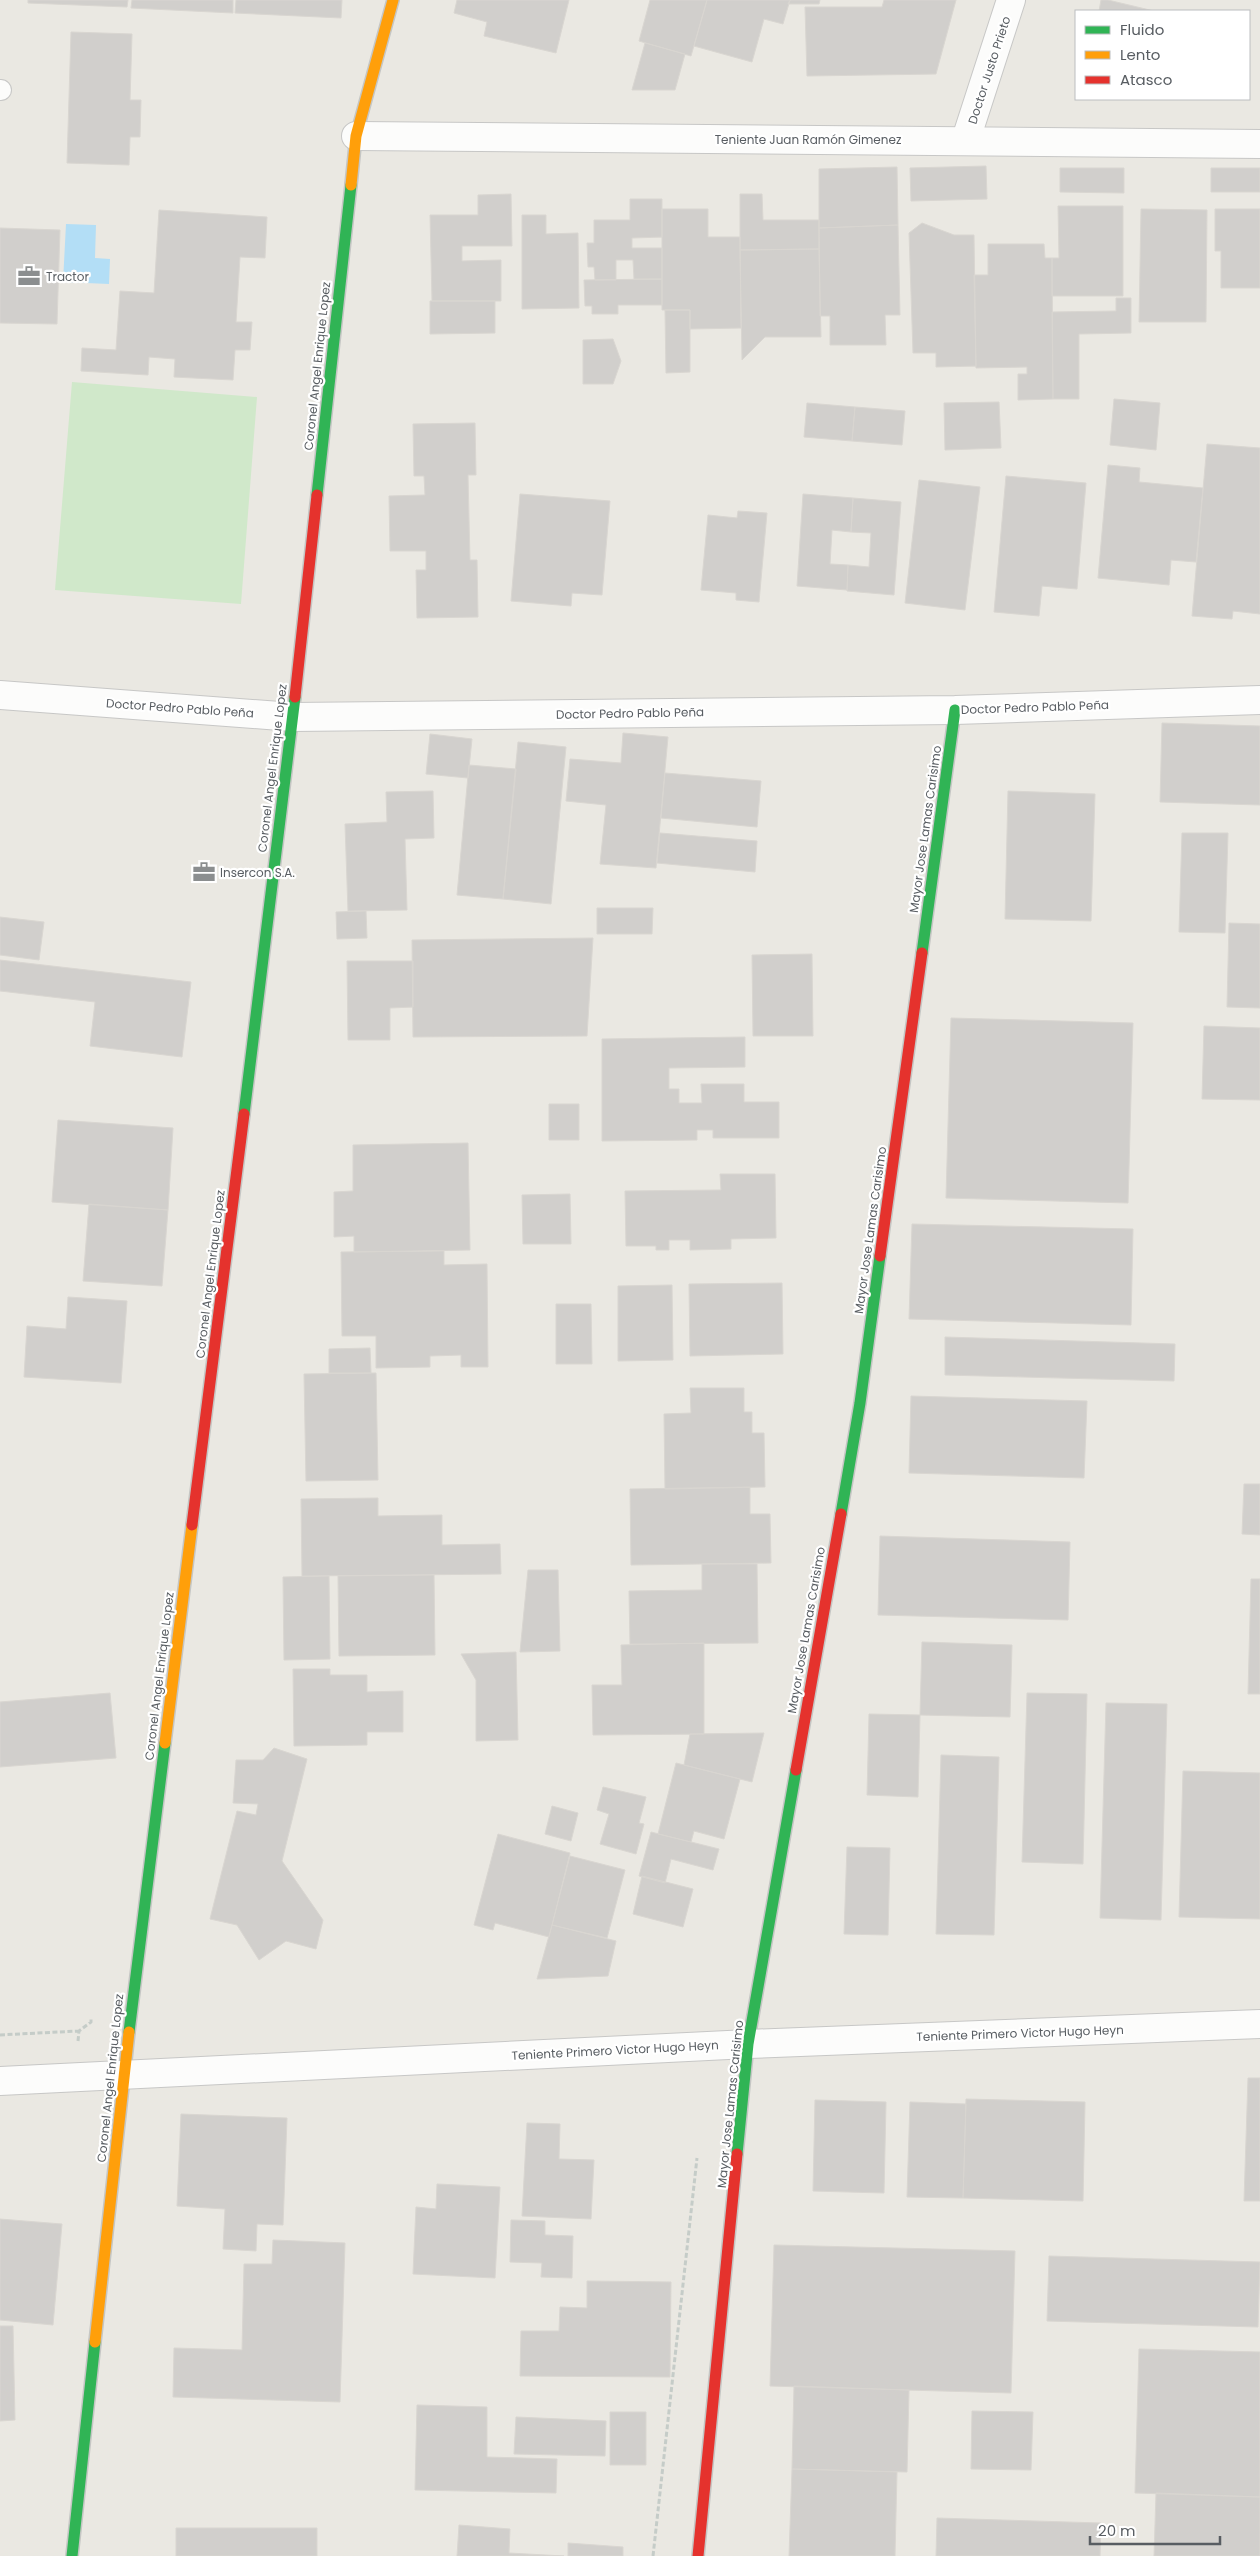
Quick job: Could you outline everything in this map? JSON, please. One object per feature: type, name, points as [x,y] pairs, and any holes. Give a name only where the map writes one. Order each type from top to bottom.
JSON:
[{"type":"street","name":"Coronel Angel Enrique Lopez","points":[[72,2556],[124,2074],[293,717],[356,136],[393,0]]},
{"type":"street","name":"Doctor Justo Prieto","points":[[966,140],[1011,0]]},
{"type":"street","name":"Teniente Juan Ramón Gimenez","points":[[356,136],[1260,144]]},
{"type":"street","name":"Doctor Pedro Pablo Peña","points":[[0,695],[293,717],[955,710],[1260,700]]},
{"type":"street","name":"Mayor Jose Lamas Carisimo","points":[[698,2556],[748,2044],[860,1403],[955,710]]},
{"type":"street","name":"Teniente Primero Victor Hugo Heyn","points":[[0,2081],[748,2044],[1260,2024]]},
{"type":"path","points":[[0,2035],[79,2031]]},
{"type":"path","points":[[653,2556],[698,2150]]},
{"type":"green space","points":[[72,382],[257,397],[241,604],[55,590]]},
{"type":"water","points":[[66,224],[96,225],[95,258],[110,259],[109,284],[63,282]]},
{"type":"building","points":[[28,0],[128,0],[127,7],[28,3]]},
{"type":"building","points":[[132,0],[233,0],[233,13],[131,8]]},
{"type":"building","points":[[236,0],[342,0],[341,18],[235,13]]},
{"type":"building","points":[[457,0],[569,0],[556,53],[484,36],[487,22],[454,13]]},
{"type":"building","points":[[650,0],[707,0],[691,56],[639,41]]},
{"type":"building","points":[[707,0],[790,0],[783,24],[764,19],[752,62],[694,46]]},
{"type":"building","points":[[790,0],[820,0],[819,4],[788,4]]},
{"type":"building","points":[[884,0],[956,0],[936,74],[807,76],[805,7],[882,7]]},
{"type":"building","points":[[1101,0],[1108,0],[1150,10],[1099,10]]},
{"type":"building","points":[[71,32],[132,34],[130,100],[141,100],[140,137],[130,137],[129,165],[67,163]]},
{"type":"building","points":[[645,43],[685,54],[675,90],[632,90]]},
{"type":"building","points":[[986,166],[987,199],[911,201],[910,168]]},
{"type":"building","points":[[897,167],[898,225],[819,228],[819,169]]},
{"type":"building","points":[[1060,168],[1124,168],[1124,193],[1060,192]]},
{"type":"building","points":[[1211,168],[1260,168],[1260,192],[1211,192]]},
{"type":"building","points":[[511,194],[512,246],[462,246],[462,261],[501,260],[501,301],[432,301],[430,215],[478,215],[478,195]]},
{"type":"building","points":[[740,194],[762,194],[763,220],[819,220],[819,249],[740,250]]},
{"type":"building","points":[[630,199],[662,199],[662,237],[632,238],[632,248],[662,248],[662,279],[634,279],[633,260],[616,260],[616,280],[595,280],[594,267],[588,267],[587,243],[594,243],[594,220],[630,220]]},
{"type":"building","points":[[1058,206],[1123,206],[1123,296],[1052,296],[1052,258],[1059,258]]},
{"type":"building","points":[[662,209],[708,209],[708,237],[740,237],[741,328],[690,329],[690,310],[662,310]]},
{"type":"building","points":[[1141,209],[1207,210],[1206,322],[1139,322]]},
{"type":"building","points":[[1215,209],[1260,209],[1260,288],[1221,288],[1221,251],[1215,251]]},
{"type":"building","points":[[159,210],[267,217],[265,258],[240,257],[236,322],[252,322],[250,350],[235,350],[233,380],[174,377],[175,359],[149,357],[148,375],[81,371],[82,348],[116,350],[120,291],[154,293]]},
{"type":"building","points":[[522,215],[546,215],[546,234],[578,233],[579,308],[522,309]]},
{"type":"building","points":[[922,223],[954,235],[974,235],[976,366],[936,367],[936,353],[913,353],[909,233]]},
{"type":"building","points":[[898,225],[900,315],[885,315],[886,345],[830,345],[830,316],[820,316],[819,228]]},
{"type":"building","name":"Tractor","points":[[0,228],[60,230],[57,324],[0,323]]},
{"type":"building","points":[[988,244],[1044,244],[1045,258],[1052,258],[1053,399],[1018,400],[1018,374],[1027,374],[1027,367],[976,368],[974,275],[988,275]]},
{"type":"building","points":[[819,249],[821,337],[765,337],[742,360],[740,250]]},
{"type":"building","points":[[662,279],[662,305],[618,305],[618,314],[592,314],[592,306],[585,306],[584,280]]},
{"type":"building","points":[[1116,298],[1131,298],[1131,333],[1079,334],[1079,399],[1053,399],[1052,312],[1116,311]]},
{"type":"building","points":[[430,301],[495,301],[495,333],[430,334]]},
{"type":"building","points":[[665,310],[690,310],[690,372],[666,373]]},
{"type":"building","points":[[613,339],[621,361],[613,384],[583,384],[583,340]]},
{"type":"building","points":[[1114,399],[1160,403],[1156,450],[1110,445]]},
{"type":"building","points":[[999,402],[1001,448],[945,450],[944,403]]},
{"type":"building","points":[[807,403],[855,407],[852,441],[804,437]]},
{"type":"building","points":[[855,407],[905,411],[902,445],[852,441]]},
{"type":"building","points":[[475,423],[476,475],[468,475],[470,560],[477,560],[478,617],[417,618],[416,570],[426,570],[426,551],[390,551],[389,496],[425,495],[424,476],[414,476],[413,424]]},
{"type":"building","points":[[1207,444],[1260,448],[1260,614],[1233,611],[1232,619],[1192,616]]},
{"type":"building","points":[[1108,465],[1140,468],[1139,482],[1203,488],[1196,562],[1171,560],[1169,585],[1098,578]]},
{"type":"building","points":[[1006,476],[1086,483],[1077,589],[1042,586],[1039,616],[994,612]]},
{"type":"building","points":[[919,480],[980,487],[965,610],[905,603]]},
{"type":"building","points":[[520,494],[610,501],[602,595],[572,593],[571,606],[511,601]]},
{"type":"building","points":[[803,494],[853,498],[851,532],[832,530],[830,564],[848,565],[847,590],[797,586]]},
{"type":"building","points":[[853,498],[901,502],[894,595],[847,591],[848,565],[869,567],[871,533],[851,532]]},
{"type":"building","points":[[738,511],[767,513],[759,602],[736,600],[736,593],[701,590],[708,515],[737,518]]},
{"type":"building","points":[[1162,723],[1260,726],[1260,805],[1160,802]]},
{"type":"building","points":[[623,733],[668,737],[656,868],[600,864],[606,805],[566,801],[570,759],[621,763]]},
{"type":"building","points":[[430,734],[472,739],[468,778],[426,774]]},
{"type":"building","points":[[518,742],[566,747],[551,904],[503,899]]},
{"type":"building","points":[[469,765],[516,769],[503,899],[457,895]]},
{"type":"building","points":[[665,773],[761,781],[757,827],[661,818]]},
{"type":"building","points":[[433,791],[434,838],[405,839],[407,910],[348,911],[345,824],[387,822],[386,792]]},
{"type":"building","points":[[1008,791],[1095,794],[1091,921],[1005,919]]},
{"type":"building","points":[[660,833],[757,841],[755,872],[657,863]]},
{"type":"building","points":[[1182,833],[1228,833],[1225,933],[1179,932]]},
{"type":"building","points":[[597,908],[653,908],[652,934],[597,934]]},
{"type":"building","points":[[366,911],[367,938],[337,939],[336,912]]},
{"type":"building","points":[[0,917],[44,922],[39,960],[0,955]]},
{"type":"building","points":[[1229,923],[1260,924],[1260,1008],[1227,1007]]},
{"type":"building","points":[[593,938],[587,1036],[413,1037],[412,940]]},
{"type":"building","points":[[812,954],[813,1036],[753,1036],[752,955]]},
{"type":"building","points":[[0,960],[191,982],[182,1057],[90,1046],[95,1002],[0,991]]},
{"type":"building","points":[[347,961],[413,961],[413,1007],[390,1008],[390,1040],[348,1040]]},
{"type":"building","points":[[951,1018],[1133,1023],[1128,1203],[946,1198]]},
{"type":"building","points":[[1204,1026],[1260,1028],[1260,1100],[1202,1099]]},
{"type":"building","points":[[745,1037],[745,1067],[669,1068],[669,1089],[679,1089],[679,1103],[702,1103],[701,1084],[744,1084],[744,1102],[779,1102],[779,1138],[713,1138],[713,1130],[697,1130],[697,1140],[602,1141],[602,1039]]},
{"type":"building","points":[[549,1104],[579,1104],[579,1140],[549,1140]]},
{"type":"building","points":[[58,1120],[173,1128],[168,1210],[52,1202]]},
{"type":"building","points":[[468,1143],[470,1250],[354,1252],[354,1236],[334,1237],[334,1192],[353,1191],[353,1145]]},
{"type":"building","points":[[720,1174],[775,1174],[776,1238],[731,1239],[731,1249],[690,1250],[690,1240],[669,1240],[669,1250],[656,1250],[656,1246],[626,1246],[625,1191],[721,1190]]},
{"type":"building","points":[[570,1194],[571,1244],[523,1244],[522,1195]]},
{"type":"building","points":[[89,1204],[168,1210],[162,1286],[83,1281]]},
{"type":"building","points":[[912,1224],[1133,1229],[1131,1325],[909,1319]]},
{"type":"building","points":[[444,1251],[444,1265],[487,1264],[488,1367],[461,1367],[461,1355],[430,1356],[430,1367],[376,1368],[376,1336],[342,1336],[341,1252]]},
{"type":"building","points":[[782,1283],[783,1354],[690,1356],[689,1284]]},
{"type":"building","points":[[672,1285],[673,1360],[618,1361],[618,1286]]},
{"type":"building","points":[[68,1297],[127,1301],[121,1383],[24,1377],[27,1326],[66,1329]]},
{"type":"building","points":[[556,1304],[591,1304],[592,1364],[556,1364]]},
{"type":"building","points":[[945,1337],[1175,1344],[1174,1381],[945,1375]]},
{"type":"building","points":[[370,1348],[371,1373],[329,1373],[329,1349]]},
{"type":"building","points":[[376,1373],[378,1480],[306,1481],[304,1374]]},
{"type":"building","points":[[690,1388],[744,1388],[744,1412],[752,1412],[752,1433],[764,1433],[765,1487],[665,1489],[664,1414],[691,1413]]},
{"type":"building","points":[[911,1396],[1087,1401],[1084,1478],[909,1473]]},
{"type":"building","points":[[1244,1484],[1260,1484],[1260,1535],[1242,1534]]},
{"type":"building","points":[[750,1487],[750,1514],[770,1514],[771,1563],[631,1565],[630,1489]]},
{"type":"building","points":[[378,1498],[378,1516],[442,1515],[442,1545],[500,1544],[501,1574],[302,1576],[301,1499]]},
{"type":"building","points":[[880,1536],[1070,1542],[1068,1620],[878,1615]]},
{"type":"building","points":[[702,1564],[757,1564],[758,1643],[630,1644],[629,1591],[702,1590]]},
{"type":"building","points":[[528,1570],[558,1570],[560,1651],[520,1652]]},
{"type":"building","points":[[434,1575],[435,1655],[339,1656],[338,1576]]},
{"type":"building","points":[[329,1576],[330,1659],[284,1660],[283,1577]]},
{"type":"building","points":[[1251,1579],[1260,1579],[1260,1694],[1248,1694]]},
{"type":"building","points":[[922,1642],[1012,1645],[1010,1717],[920,1715]]},
{"type":"building","points":[[704,1643],[704,1734],[593,1735],[592,1685],[622,1685],[621,1645]]},
{"type":"building","points":[[516,1652],[518,1740],[476,1741],[476,1680],[461,1654]]},
{"type":"building","points":[[293,1669],[330,1669],[330,1675],[367,1675],[367,1692],[403,1691],[403,1732],[367,1732],[367,1745],[294,1746]]},
{"type":"building","points":[[110,1693],[116,1758],[0,1767],[0,1702]]},
{"type":"building","points":[[1027,1693],[1087,1694],[1083,1864],[1022,1862]]},
{"type":"building","points":[[1106,1703],[1167,1704],[1161,1920],[1100,1918]]},
{"type":"building","points":[[869,1714],[920,1715],[918,1797],[867,1795]]},
{"type":"building","points":[[764,1733],[752,1782],[684,1765],[690,1734]]},
{"type":"building","points":[[274,1748],[307,1759],[282,1861],[323,1920],[316,1949],[286,1941],[259,1960],[237,1925],[210,1919],[237,1811],[256,1815],[258,1804],[233,1803],[236,1760],[263,1760]]},
{"type":"building","points":[[941,1755],[999,1757],[994,1935],[936,1934]]},
{"type":"building","points":[[676,1763],[740,1779],[724,1839],[694,1831],[691,1842],[658,1834]]},
{"type":"building","points":[[1183,1771],[1260,1773],[1260,1919],[1179,1917]]},
{"type":"building","points":[[603,1787],[646,1797],[639,1823],[644,1824],[636,1854],[600,1844],[609,1814],[597,1810]]},
{"type":"building","points":[[552,1806],[578,1813],[571,1841],[545,1834]]},
{"type":"building","points":[[651,1832],[719,1849],[713,1870],[671,1859],[665,1883],[639,1876]]},
{"type":"building","points":[[498,1834],[570,1853],[549,1937],[495,1923],[493,1930],[474,1925]]},
{"type":"building","points":[[847,1847],[890,1848],[888,1935],[844,1934]]},
{"type":"building","points":[[570,1856],[625,1870],[607,1938],[552,1925]]},
{"type":"building","points":[[642,1876],[693,1889],[683,1927],[633,1914]]},
{"type":"building","points":[[552,1925],[616,1941],[608,1976],[537,1979]]},
{"type":"building","points":[[1248,2078],[1260,2078],[1260,2201],[1244,2201]]},
{"type":"building","points":[[966,2099],[1085,2102],[1083,2201],[963,2198]]},
{"type":"building","points":[[815,2100],[886,2102],[884,2193],[813,2191]]},
{"type":"building","points":[[910,2102],[966,2104],[963,2198],[907,2197]]},
{"type":"building","points":[[181,2114],[287,2118],[283,2225],[257,2224],[256,2251],[223,2249],[225,2209],[177,2206]]},
{"type":"building","points":[[527,2123],[560,2124],[559,2159],[594,2160],[591,2219],[522,2216]]},
{"type":"building","points":[[437,2184],[500,2187],[495,2278],[413,2274],[416,2207],[436,2209]]},
{"type":"building","points":[[0,2219],[62,2224],[53,2325],[0,2320]]},
{"type":"building","points":[[511,2220],[545,2221],[545,2235],[573,2236],[572,2278],[541,2277],[542,2263],[510,2262]]},
{"type":"building","points":[[273,2240],[345,2243],[340,2402],[173,2397],[174,2348],[242,2350],[244,2264],[272,2264]]},
{"type":"building","points":[[774,2245],[1015,2251],[1011,2393],[770,2386]]},
{"type":"building","points":[[1049,2256],[1260,2262],[1258,2327],[1047,2321]]},
{"type":"building","points":[[587,2281],[671,2282],[670,2377],[520,2376],[521,2331],[559,2331],[560,2307],[587,2308]]},
{"type":"building","points":[[0,2326],[13,2326],[15,2420],[0,2421]]},
{"type":"building","points":[[1139,2349],[1260,2352],[1260,2497],[1135,2493]]},
{"type":"building","points":[[794,2386],[909,2390],[907,2472],[792,2469]]},
{"type":"building","points":[[417,2405],[487,2407],[487,2457],[557,2459],[556,2493],[415,2490]]},
{"type":"building","points":[[972,2411],[1033,2412],[1031,2470],[971,2469]]},
{"type":"building","points":[[610,2412],[646,2412],[646,2465],[610,2465]]},
{"type":"building","points":[[516,2417],[606,2421],[605,2456],[514,2454]]},
{"type":"building","points":[[792,2469],[897,2472],[895,2556],[789,2556]]},
{"type":"building","points":[[1156,2493],[1260,2497],[1260,2556],[1154,2556]]},
{"type":"building","points":[[937,2518],[1101,2523],[1100,2556],[936,2556]]},
{"type":"building","points":[[459,2525],[510,2529],[509,2553],[564,2556],[457,2556]]},
{"type":"building","points":[[176,2528],[317,2528],[317,2556],[176,2556]]},
{"type":"building","points":[[568,2543],[623,2547],[623,2556],[568,2556]]},
{"type":"traffic: fast","points":[[317,495],[351,185]]},
{"type":"traffic: fast","points":[[244,1114],[295,697]]},
{"type":"traffic: fast","points":[[922,953],[955,710]]},
{"type":"traffic: fast","points":[[841,1514],[860,1403],[880,1256]]},
{"type":"traffic: fast","points":[[129,2032],[165,1743]]},
{"type":"traffic: fast","points":[[737,2154],[748,2044],[796,1770]]},
{"type":"traffic: fast","points":[[72,2556],[95,2342]]},
{"type":"traffic: slow","points":[[351,185],[356,136],[393,0]]},
{"type":"traffic: slow","points":[[165,1743],[192,1525]]},
{"type":"traffic: slow","points":[[95,2342],[129,2032]]},
{"type":"traffic: jam","points":[[295,697],[317,495]]},
{"type":"traffic: jam","points":[[880,1256],[922,953]]},
{"type":"traffic: jam","points":[[192,1525],[244,1114]]},
{"type":"traffic: jam","points":[[796,1770],[841,1514]]},
{"type":"traffic: jam","points":[[698,2556],[737,2154]]},
{"type":"place","name":"Tractor","points":[[29,276]]},
{"type":"place","name":"Insercon S.A.","points":[[204,872]]}]
